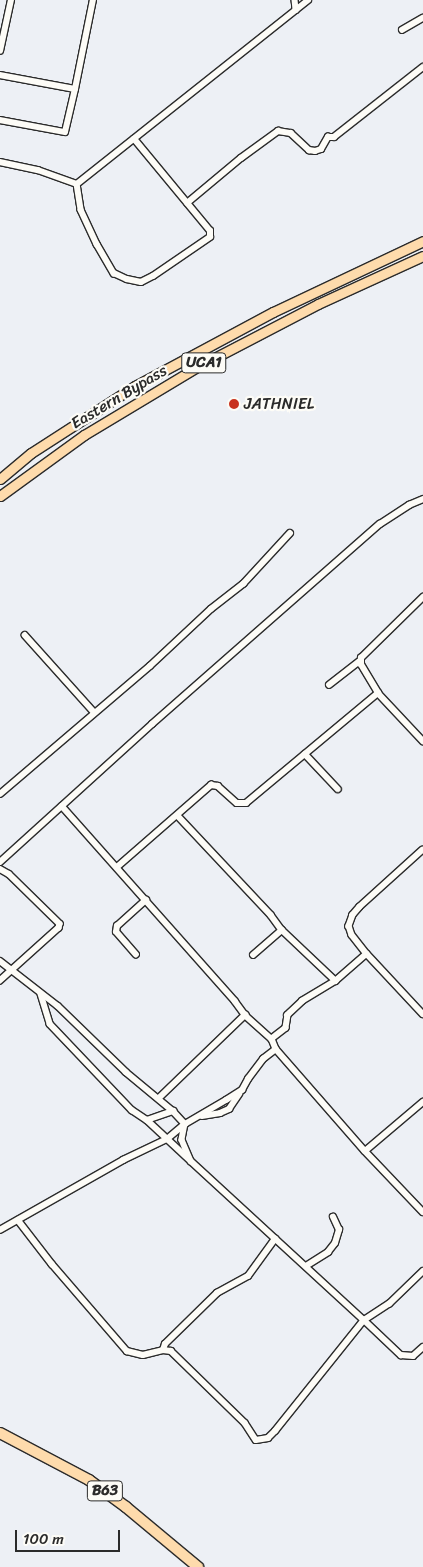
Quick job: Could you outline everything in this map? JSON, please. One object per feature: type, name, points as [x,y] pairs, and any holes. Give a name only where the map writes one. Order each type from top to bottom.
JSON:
[{"type":"highway","name":"B63","points":[[0,1433],[89,1480],[126,1507],[198,1567]]},
{"type":"main road","name":"Eastern Bypass","points":[[0,479],[31,453],[135,386],[273,312],[423,241]]},
{"type":"main road","name":"Eastern Bypass","points":[[0,496],[84,435],[199,366],[318,304],[423,256]]},
{"type":"street","points":[[0,51],[10,0]]},
{"type":"street","points":[[0,120],[65,132],[94,0]]},
{"type":"street","points":[[296,0],[296,10]]},
{"type":"street","points":[[77,184],[308,0]]},
{"type":"street","points":[[402,30],[423,18]]},
{"type":"street","points":[[187,203],[278,131],[291,133],[309,150],[321,149],[328,137],[334,137],[423,68]]},
{"type":"street","points":[[0,75],[75,89]]},
{"type":"street","points":[[77,184],[81,210],[114,274],[141,282],[153,276],[210,237],[210,231],[134,139]]},
{"type":"street","points":[[0,162],[38,170],[77,184]]},
{"type":"street","points":[[0,862],[152,724],[380,524],[408,505],[423,498]]},
{"type":"street","points":[[0,794],[243,584],[290,533]]},
{"type":"street","points":[[329,685],[360,661],[423,597]]},
{"type":"street","points":[[25,635],[94,712]]},
{"type":"street","points":[[360,661],[378,693],[423,741]]},
{"type":"street","points":[[117,867],[178,816],[211,785],[214,784],[237,803],[246,803],[378,693]]},
{"type":"street","points":[[305,754],[338,789]]},
{"type":"street","points":[[62,806],[245,1015],[272,1039],[276,1049],[365,1151],[423,1212]]},
{"type":"street","points":[[178,816],[271,915],[282,930],[336,981]]},
{"type":"street","points":[[423,850],[354,915],[349,926],[352,935],[367,954],[423,1014]]},
{"type":"street","points":[[0,869],[9,874],[60,924],[59,928],[0,981]]},
{"type":"street","points":[[136,955],[116,932],[117,926],[146,900]]},
{"type":"street","points":[[253,956],[282,930]]},
{"type":"street","points":[[272,1039],[286,1028],[288,1015],[303,1001],[336,981],[367,954]]},
{"type":"street","points":[[0,961],[58,1006],[126,1072],[159,1098],[185,1124]]},
{"type":"street","points":[[41,994],[50,1024],[127,1104],[147,1120],[401,1355],[413,1356],[423,1347]]},
{"type":"street","points":[[159,1098],[245,1015]]},
{"type":"street","points":[[0,1230],[122,1160],[167,1139],[185,1124],[242,1090],[263,1059],[276,1049]]},
{"type":"street","points":[[365,1151],[423,1102]]},
{"type":"street","points":[[147,1120],[173,1111]]},
{"type":"street","points":[[185,1124],[182,1140],[191,1161]]},
{"type":"street","points":[[306,1266],[328,1252],[335,1243],[339,1230],[333,1217]]},
{"type":"street","points":[[18,1220],[52,1264],[128,1351],[143,1355],[163,1350],[171,1351],[245,1423],[256,1440],[268,1438],[275,1431],[364,1320],[389,1304],[423,1271]]},
{"type":"street","points":[[163,1350],[165,1344],[217,1293],[248,1276],[275,1239]]},
{"type":"place","name":"JATHNIEL","points":[[234,404]]}]
